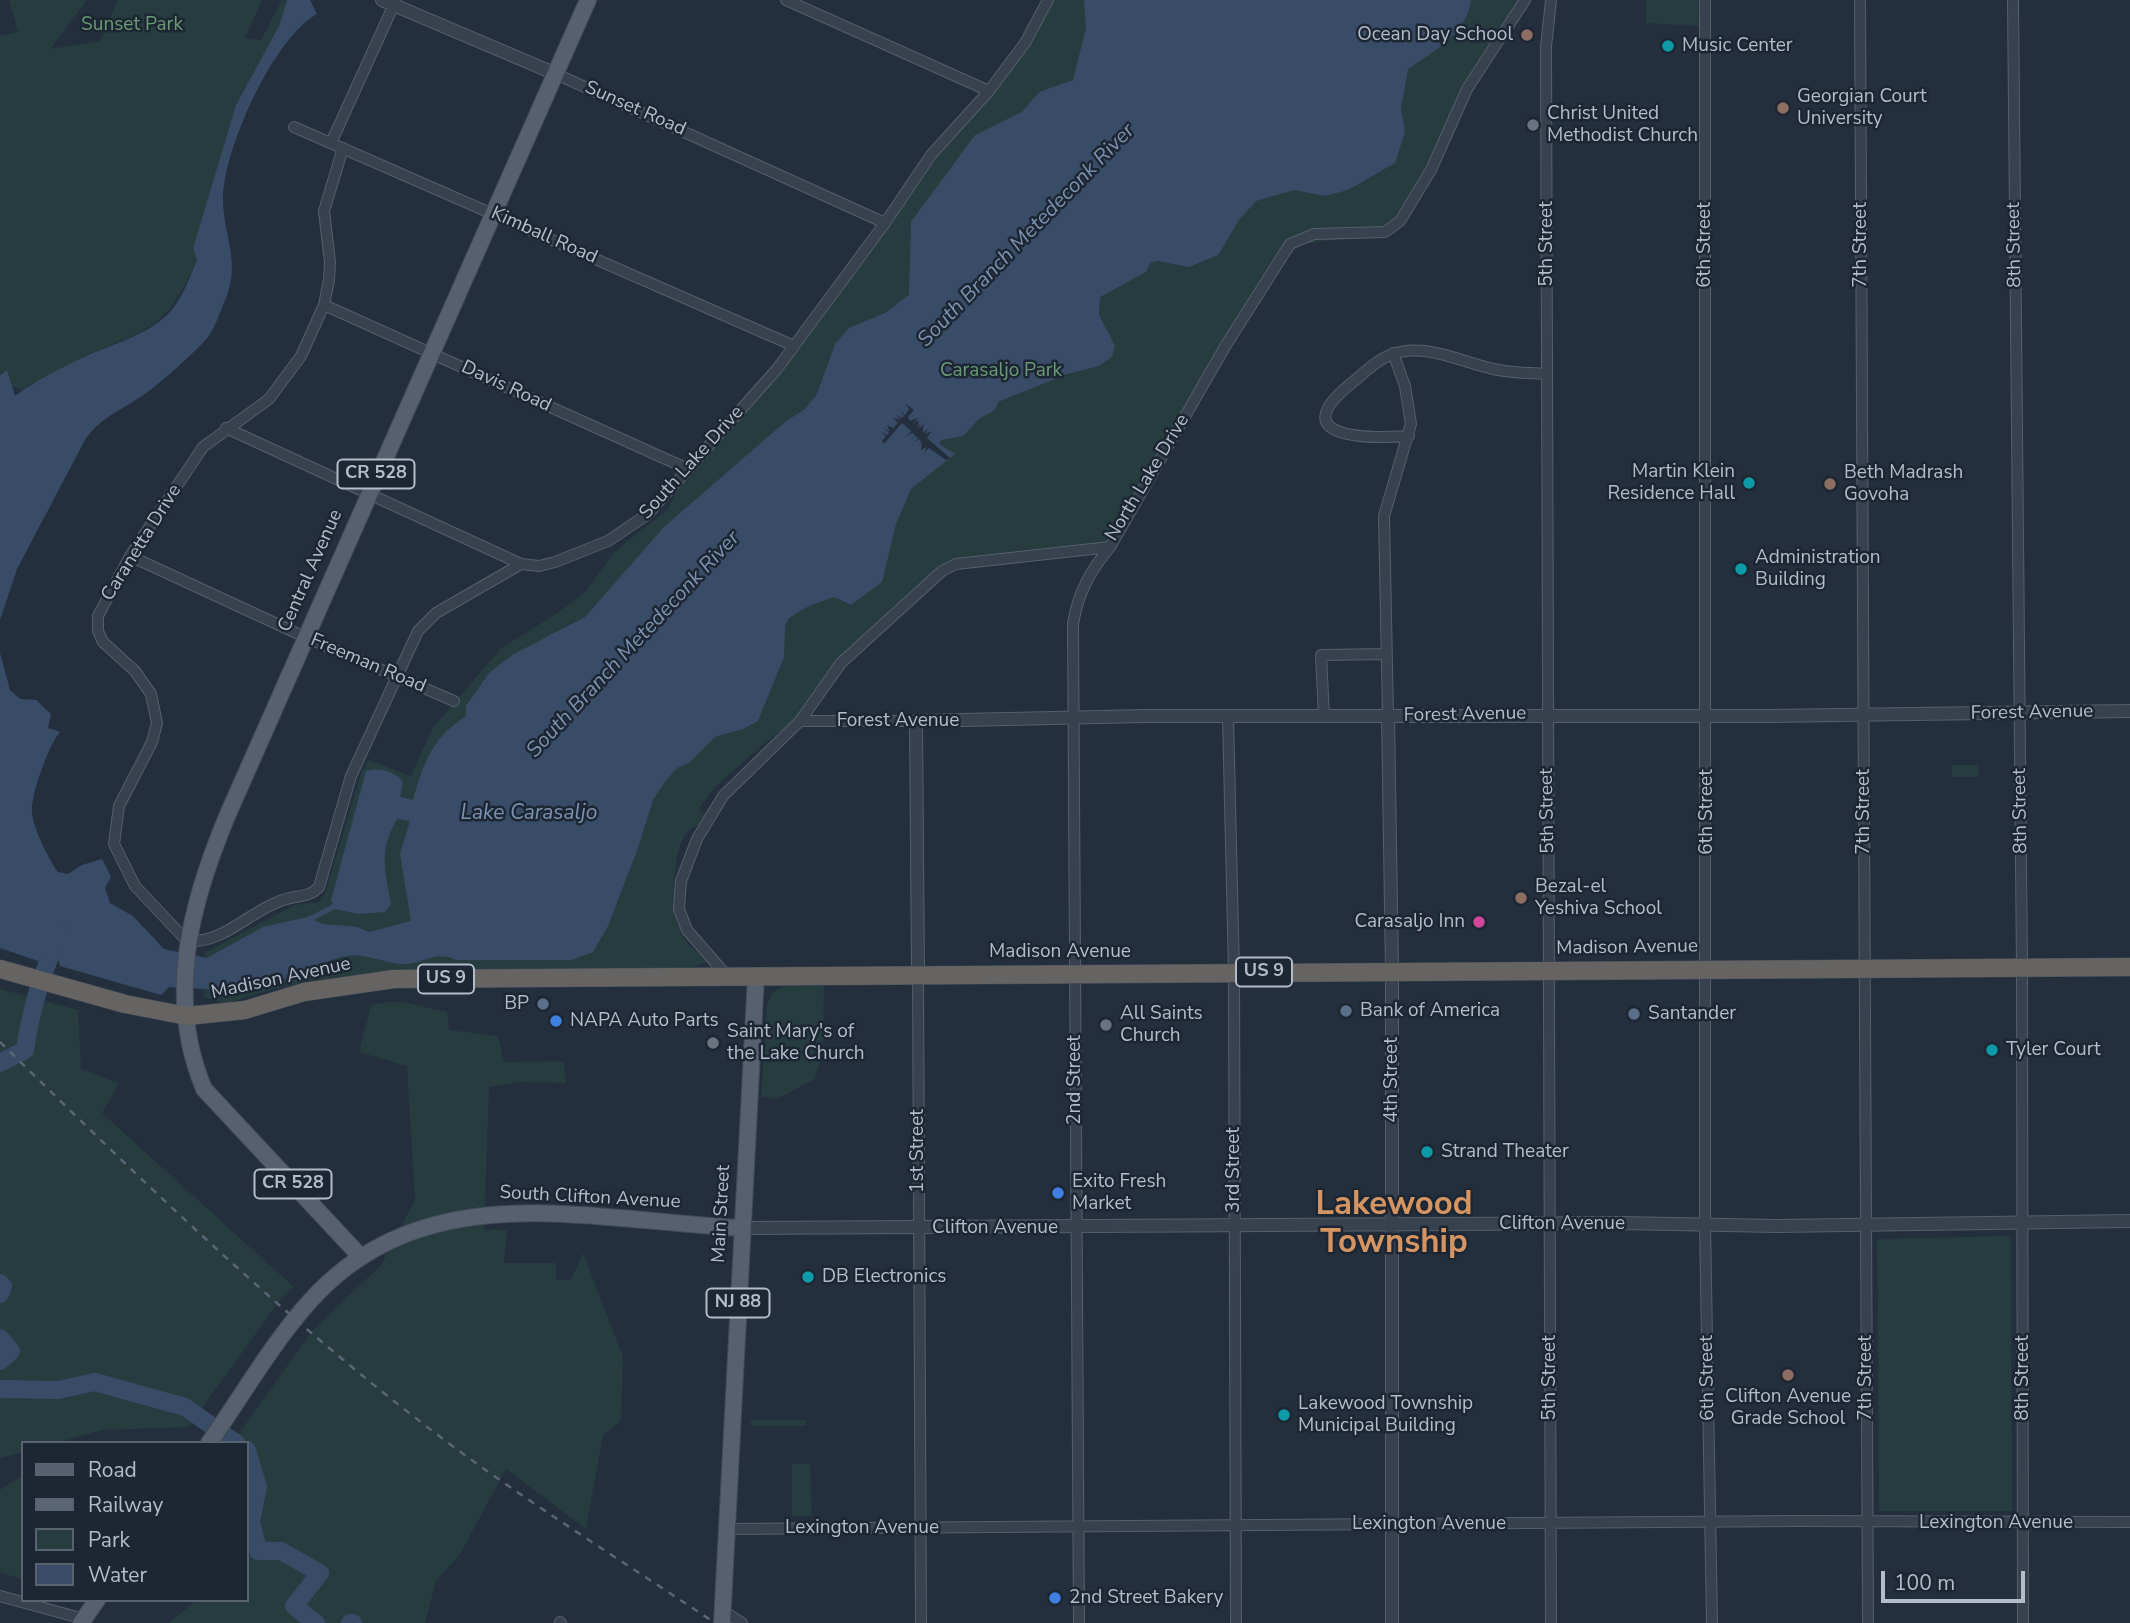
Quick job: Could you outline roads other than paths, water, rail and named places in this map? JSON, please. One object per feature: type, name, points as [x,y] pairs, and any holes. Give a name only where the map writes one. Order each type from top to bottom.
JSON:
[{"type":"highway","name":"Madison Avenue","points":[[0,969],[125,1004],[187,1014],[245,1010],[304,992],[394,979],[918,973],[2130,967]]},
{"type":"main road","name":"Central Avenue","points":[[187,1014],[187,943],[209,860],[430,352],[588,0]]},
{"type":"main road","name":"Main Street","points":[[722,1616],[755,976]]},
{"type":"main road","name":"CR 528","points":[[187,1014],[196,1070],[204,1089],[360,1256]]},
{"type":"main road","name":"South Clifton Avenue","points":[[210,1441],[313,1298],[360,1256],[417,1229],[482,1213],[556,1214],[742,1228]]},
{"type":"main road","points":[[83,1621],[96,1602]]},
{"type":"street","points":[[786,0],[989,91]]},
{"type":"street","name":"South Lake Drive","points":[[187,943],[208,941],[282,900],[314,893],[319,887],[351,776],[418,631],[436,613],[521,564],[538,566],[555,562],[626,531],[648,514],[794,346],[885,223],[931,155],[989,91],[1026,43],[1048,0]]},
{"type":"street","name":"North Lake Drive","points":[[727,976],[687,930],[678,897],[681,880],[697,839],[723,796],[800,721],[841,663],[942,572],[956,564],[1000,557],[1110,547],[1226,345],[1290,244],[1314,234],[1365,235],[1385,232],[1400,221],[1431,170],[1467,89],[1525,0]]},
{"type":"street","name":"5th Street","points":[[1550,1623],[1546,47],[1551,0]]},
{"type":"street","name":"6th Street","points":[[1705,0],[1705,1224],[1712,1623]]},
{"type":"street","name":"7th Street","points":[[1860,0],[1868,1623]]},
{"type":"street","name":"8th Street","points":[[2013,0],[2022,967],[2023,1623]]},
{"type":"street","name":"Sunset Road","points":[[391,2],[885,223]]},
{"type":"street","points":[[331,143],[391,2]]},
{"type":"street","name":"Kimball Road","points":[[294,127],[794,346]]},
{"type":"street","name":"Caranetta Drive","points":[[187,943],[135,886],[114,844],[119,806],[152,742],[157,723],[151,694],[135,671],[103,642],[98,631],[98,616],[130,556],[203,447],[269,399],[301,356],[324,306],[330,262],[324,211],[343,148]]},
{"type":"street","name":"Davis Road","points":[[324,306],[688,469]]},
{"type":"street","points":[[1394,354],[1409,409],[1409,436],[1369,439],[1341,434],[1331,429],[1325,421],[1326,411],[1335,396],[1394,354],[1436,354],[1500,371],[1547,374]]},
{"type":"street","points":[[226,428],[521,564]]},
{"type":"street","name":"4th Street","points":[[1392,1623],[1392,971],[1384,516],[1389,489],[1409,436]]},
{"type":"street","name":"2nd Street","points":[[1079,1623],[1073,624],[1077,600],[1092,568],[1110,547]]},
{"type":"street","name":"Freeman Road","points":[[130,556],[305,637],[454,701]]},
{"type":"street","points":[[1324,716],[1321,655],[1387,654]]},
{"type":"street","name":"Forest Avenue","points":[[800,721],[2130,711]]},
{"type":"street","name":"3rd Street","points":[[1228,716],[1234,972],[1237,1623]]},
{"type":"street","name":"1st Street","points":[[916,721],[918,1549],[921,1623]]},
{"type":"street","name":"Clifton Avenue","points":[[742,1228],[2130,1222]]},
{"type":"street","name":"Lexington Avenue","points":[[727,1528],[2130,1522]]},
{"type":"street","points":[[0,1596],[83,1621]]},
{"type":"street","points":[[722,1616],[742,1623]]},
{"type":"water","points":[[287,0],[310,0],[317,14],[284,46],[268,70],[241,125],[225,178],[223,199],[232,272],[216,323],[204,342],[178,366],[145,394],[107,418],[86,438],[17,569],[0,620],[0,376],[7,370],[15,396],[66,366],[149,328],[174,307],[197,260],[193,248],[236,105],[279,26]]},
{"type":"water","name":"Lake Carasaljo","points":[[1084,0],[1471,0],[1463,23],[1456,32],[1408,69],[1401,108],[1405,132],[1395,163],[1348,190],[1325,196],[1294,190],[1256,201],[1239,220],[1218,255],[1189,267],[1158,261],[1150,263],[1146,272],[1100,297],[1099,315],[1115,346],[1112,357],[1099,366],[1067,374],[998,402],[995,410],[979,419],[963,436],[941,440],[939,444],[955,454],[911,489],[896,524],[882,582],[851,605],[834,597],[809,606],[789,618],[785,626],[784,657],[758,721],[743,729],[715,737],[689,763],[677,768],[664,783],[653,800],[637,851],[607,928],[593,952],[571,960],[456,960],[442,956],[405,964],[347,956],[275,982],[216,989],[169,987],[161,995],[60,966],[58,958],[51,954],[38,961],[0,948],[0,653],[10,690],[20,699],[36,700],[51,714],[48,728],[60,732],[41,771],[32,805],[35,827],[58,872],[68,874],[82,865],[102,859],[111,877],[105,888],[110,903],[133,916],[164,949],[207,958],[263,927],[308,917],[333,904],[331,900],[366,771],[381,770],[396,775],[403,782],[400,797],[413,800],[431,752],[445,733],[466,716],[466,706],[489,673],[512,655],[585,617],[664,527],[785,422],[805,409],[817,394],[835,344],[849,328],[885,313],[909,295],[911,222],[975,135],[1022,112],[1039,92],[1073,80],[1086,28]],"holes":[[[397,819],[410,821],[400,854],[411,921],[369,932],[358,927],[323,924],[314,920],[335,909],[358,914],[385,912],[391,904],[385,860],[387,841]]]},
{"type":"waterway","name":"South Branch Metedeconk River","points":[[0,1063],[25,1050],[38,990],[62,932]]},
{"type":"waterway","name":"South Branch Metedeconk River","points":[[0,1283],[3,1286],[0,1294]]},
{"type":"waterway","name":"South Branch Metedeconk River","points":[[0,1338],[11,1351],[0,1361]]},
{"type":"waterway","name":"South Branch Metedeconk River","points":[[0,1389],[58,1390],[95,1382],[185,1407],[233,1441]]},
{"type":"waterway","name":"South Branch Metedeconk River","points":[[248,1453],[258,1487],[251,1521],[258,1551],[281,1551],[320,1573],[294,1606],[316,1623]]},
{"type":"railway","points":[[0,1042],[215,1248],[384,1393],[509,1487],[715,1623]]},
{"type":"place","name":"Ocean Day School","points":[[1527,35]]},
{"type":"place","name":"Music Center","points":[[1668,46]]},
{"type":"place","name":"Georgian Court University","points":[[1783,108]]},
{"type":"place","name":"Christ United Methodist Church","points":[[1533,125]]},
{"type":"place","name":"Martin Klein Residence Hall","points":[[1749,483]]},
{"type":"place","name":"Beth Madrash Govoha","points":[[1830,484]]},
{"type":"place","name":"Administration Building","points":[[1741,569]]},
{"type":"place","name":"Bezal-el Yeshiva School","points":[[1521,898]]},
{"type":"place","name":"Carasaljo Inn","points":[[1479,922]]},
{"type":"place","name":"BP","points":[[543,1004]]},
{"type":"place","name":"Bank of America","points":[[1346,1011]]},
{"type":"place","name":"Santander","points":[[1634,1014]]},
{"type":"place","name":"NAPA Auto Parts","points":[[556,1021]]},
{"type":"place","name":"All Saints Church","points":[[1106,1025]]},
{"type":"place","name":"Saint Mary's of the Lake Church","points":[[713,1043]]},
{"type":"place","name":"Tyler Court","points":[[1992,1050]]},
{"type":"place","name":"Strand Theater","points":[[1427,1152]]},
{"type":"place","name":"Exito Fresh Market","points":[[1058,1193]]},
{"type":"place","name":"DB Electronics","points":[[808,1277]]},
{"type":"place","name":"Clifton Avenue Grade School","points":[[1788,1375]]},
{"type":"place","name":"Lakewood Township Municipal Building","points":[[1284,1415]]},
{"type":"place","name":"2nd Street Bakery","points":[[1055,1598]]},
{"type":"district","name":"Lakewood Township","points":[[1394,1225]]},
{"type":"park label","name":"Sunset Park","points":[[132,25]]},
{"type":"park label","name":"Carasaljo Park","points":[[1001,371]]}]
